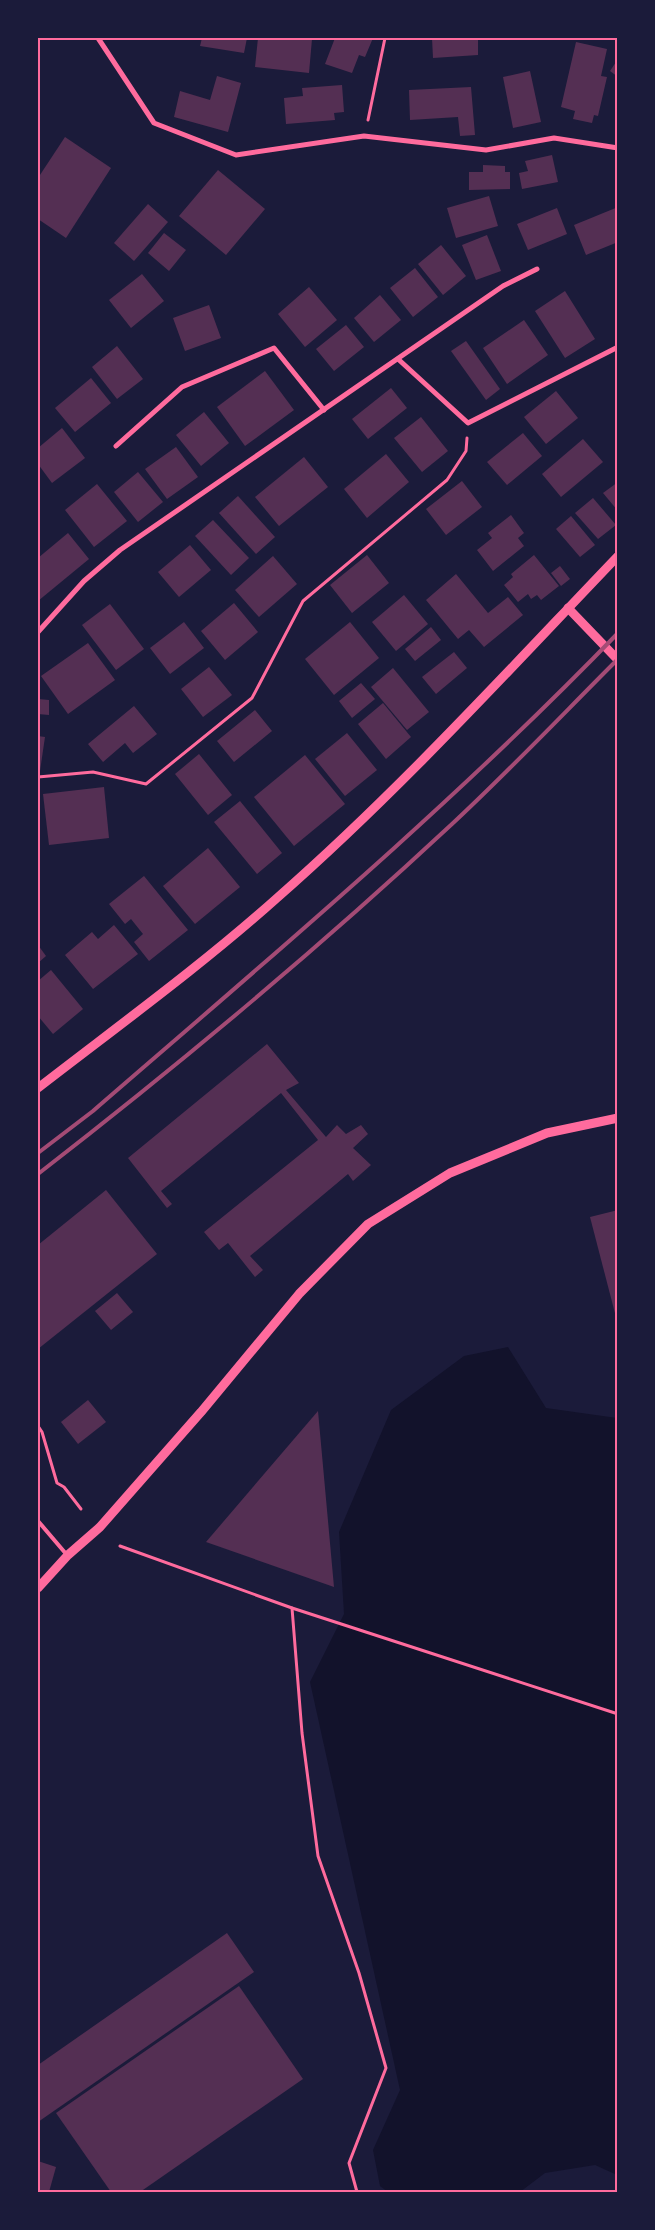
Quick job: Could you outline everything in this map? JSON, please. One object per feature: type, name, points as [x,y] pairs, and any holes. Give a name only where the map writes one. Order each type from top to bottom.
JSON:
[{"type":"street","points":[[98,38],[154,123],[236,155],[364,136],[486,150],[554,138],[618,148]]},
{"type":"street","points":[[38,632],[84,581],[120,550],[503,286],[537,269]]},
{"type":"street","points":[[398,359],[468,423],[618,346]]},
{"type":"street","points":[[116,446],[182,387],[274,348],[324,410]]},
{"type":"street","points":[[38,1088],[166,989],[276,899],[377,807],[618,556]]},
{"type":"street","points":[[568,608],[618,660]]},
{"type":"street","points":[[38,1588],[68,1555],[100,1527],[201,1412],[299,1294],[368,1224],[450,1173],[547,1133],[618,1118]]},
{"type":"lane","points":[[38,1521],[68,1555]]},
{"type":"path","points":[[364,136],[385,38]]},
{"type":"path","points":[[38,777],[93,772],[146,784],[252,698],[303,601],[448,480],[466,451],[468,423]]},
{"type":"path","points":[[38,1426],[42,1432],[57,1483],[64,1487],[82,1509]]},
{"type":"path","points":[[120,1546],[333,1622],[618,1714]]},
{"type":"path","points":[[292,1608],[302,1733],[318,1856],[359,1973],[386,2068],[349,2163],[357,2192]]},
{"type":"shaded area","points":[[508,1347],[546,1408],[617,1418],[617,2175],[595,2165],[545,2173],[520,2192],[388,2192],[380,2186],[373,2150],[400,2090],[310,1682],[344,1614],[339,1532],[391,1410],[464,1356]]},
{"type":"building","points":[[202,38],[247,38],[244,53],[200,46]]},
{"type":"building","points":[[258,38],[312,39],[309,73],[255,67]]},
{"type":"building","points":[[335,38],[373,38],[365,57],[359,55],[352,73],[325,64]]},
{"type":"building","points":[[432,38],[478,38],[478,55],[433,58]]},
{"type":"building","points":[[576,42],[607,49],[601,76],[607,77],[598,116],[594,115],[592,123],[573,119],[575,111],[561,107]]},
{"type":"building","points":[[618,59],[618,77],[610,71]]},
{"type":"building","points":[[530,71],[541,122],[513,128],[503,77]]},
{"type":"building","points":[[217,76],[241,83],[228,132],[174,117],[180,91],[210,100]]},
{"type":"building","points":[[342,85],[344,112],[334,113],[335,120],[286,124],[284,98],[303,96],[302,88]]},
{"type":"building","points":[[471,87],[475,135],[460,136],[458,117],[410,120],[409,90]]},
{"type":"building","points":[[65,137],[111,168],[66,238],[38,219],[38,178]]},
{"type":"building","points":[[552,155],[558,182],[522,189],[519,173],[528,171],[525,161]]},
{"type":"building","points":[[483,165],[505,166],[505,172],[510,172],[510,189],[469,190],[469,172],[483,172]]},
{"type":"building","points":[[218,170],[265,209],[226,255],[179,216]]},
{"type":"building","points":[[489,196],[498,226],[456,238],[447,208]]},
{"type":"building","points":[[148,204],[168,222],[134,261],[114,243]]},
{"type":"building","points":[[618,207],[618,242],[586,255],[574,225]]},
{"type":"building","points":[[557,208],[567,234],[528,250],[517,224]]},
{"type":"building","points":[[164,233],[186,250],[169,271],[148,253]]},
{"type":"building","points":[[487,235],[501,271],[476,280],[462,245]]},
{"type":"building","points":[[441,245],[466,276],[443,295],[418,264]]},
{"type":"building","points":[[415,268],[438,297],[413,317],[390,288]]},
{"type":"building","points":[[142,274],[164,301],[131,328],[109,300]]},
{"type":"building","points":[[309,287],[337,320],[305,347],[278,314]]},
{"type":"building","points":[[565,291],[595,339],[565,358],[535,311]]},
{"type":"building","points":[[380,295],[401,320],[374,342],[354,318]]},
{"type":"building","points":[[209,305],[221,338],[185,351],[173,318]]},
{"type":"building","points":[[524,320],[548,355],[507,384],[483,348]]},
{"type":"building","points":[[346,325],[364,347],[334,371],[316,349]]},
{"type":"building","points":[[466,341],[500,389],[486,400],[451,351]]},
{"type":"building","points":[[117,346],[143,379],[117,399],[92,367]]},
{"type":"building","points":[[265,371],[294,410],[245,446],[217,407]]},
{"type":"building","points":[[91,378],[111,403],[75,432],[55,408]]},
{"type":"building","points":[[391,388],[407,408],[368,439],[352,419]]},
{"type":"building","points":[[556,391],[578,418],[546,444],[524,417]]},
{"type":"building","points":[[204,412],[229,443],[201,466],[176,435]]},
{"type":"building","points":[[421,417],[448,451],[422,472],[394,438]]},
{"type":"building","points":[[62,428],[85,458],[52,483],[38,464],[38,448]]},
{"type":"building","points":[[523,433],[542,456],[507,485],[487,462]]},
{"type":"building","points":[[583,439],[603,462],[561,497],[542,474]]},
{"type":"building","points":[[176,447],[198,477],[167,499],[145,469]]},
{"type":"building","points":[[386,454],[409,482],[367,518],[344,489]]},
{"type":"building","points":[[304,457],[328,487],[279,526],[255,497]]},
{"type":"building","points":[[138,472],[163,502],[138,522],[114,492]]},
{"type":"building","points":[[462,481],[482,507],[446,535],[426,509]]},
{"type":"building","points":[[618,482],[618,511],[603,493]]},
{"type":"building","points":[[97,484],[127,521],[94,547],[65,510]]},
{"type":"building","points":[[238,496],[275,537],[256,554],[219,513]]},
{"type":"building","points":[[593,498],[616,525],[598,539],[575,513]]},
{"type":"building","points":[[511,515],[524,533],[518,538],[524,546],[493,571],[477,550],[492,538],[488,533]]},
{"type":"building","points":[[571,516],[595,545],[580,557],[556,529]]},
{"type":"building","points":[[213,520],[249,558],[231,575],[195,536]]},
{"type":"building","points":[[68,533],[89,559],[38,601],[38,558]]},
{"type":"building","points":[[190,545],[211,570],[179,597],[158,572]]},
{"type":"building","points":[[367,555],[389,583],[352,613],[330,585]]},
{"type":"building","points":[[534,555],[559,586],[541,600],[537,595],[531,599],[528,594],[518,602],[504,585],[513,577],[511,574]]},
{"type":"building","points":[[273,556],[297,584],[259,617],[235,590]]},
{"type":"building","points":[[560,566],[570,579],[561,586],[551,573]]},
{"type":"building","points":[[456,574],[488,613],[508,597],[523,615],[484,647],[469,630],[458,639],[426,600]]},
{"type":"building","points":[[404,595],[428,624],[396,651],[372,622]]},
{"type":"building","points":[[234,603],[258,632],[225,660],[201,631]]},
{"type":"building","points":[[110,604],[144,649],[116,670],[82,625]]},
{"type":"building","points":[[184,622],[204,648],[170,674],[150,648]]},
{"type":"building","points":[[350,622],[379,658],[334,695],[305,659]]},
{"type":"building","points":[[431,627],[441,640],[415,661],[405,649]]},
{"type":"building","points":[[88,643],[115,680],[68,714],[41,676]]},
{"type":"building","points":[[454,652],[467,668],[436,694],[422,677]]},
{"type":"building","points":[[209,667],[232,695],[203,717],[181,689]]},
{"type":"building","points":[[393,668],[429,712],[407,730],[371,687]]},
{"type":"building","points":[[361,683],[375,699],[352,718],[339,701]]},
{"type":"building","points":[[38,699],[49,700],[49,715],[38,714]]},
{"type":"building","points":[[383,703],[411,737],[386,759],[358,724]]},
{"type":"building","points":[[134,706],[157,734],[133,753],[125,743],[103,762],[88,744]]},
{"type":"building","points":[[255,710],[272,731],[234,762],[217,741]]},
{"type":"building","points":[[347,733],[377,770],[345,796],[315,759]]},
{"type":"building","points":[[38,736],[45,737],[40,771],[38,770]]},
{"type":"building","points":[[199,754],[232,795],[208,815],[175,774]]},
{"type":"building","points":[[305,755],[345,804],[294,846],[254,797]]},
{"type":"building","points":[[104,787],[109,838],[49,845],[43,794]]},
{"type":"building","points":[[240,801],[282,853],[257,874],[214,822]]},
{"type":"building","points":[[208,848],[240,887],[195,924],[163,886]]},
{"type":"building","points":[[144,876],[188,930],[149,961],[134,942],[143,934],[131,919],[125,924],[109,904]]},
{"type":"building","points":[[114,925],[138,954],[93,989],[65,955],[92,932],[98,939]]},
{"type":"building","points":[[38,945],[46,956],[38,963]]},
{"type":"building","points":[[51,970],[83,1009],[53,1034],[38,1016],[38,981]]},
{"type":"building","points":[[267,1044],[299,1083],[286,1090],[326,1137],[337,1125],[346,1134],[361,1125],[368,1134],[353,1148],[371,1165],[353,1181],[348,1174],[250,1256],[263,1270],[255,1277],[228,1243],[219,1250],[204,1232],[318,1140],[281,1093],[161,1191],[172,1204],[167,1208],[128,1158]]},
{"type":"building","points":[[106,1190],[157,1254],[38,1349],[38,1245]]},
{"type":"building","points":[[618,1210],[618,1321],[617,1321],[590,1217]]},
{"type":"building","points":[[117,1293],[133,1312],[111,1330],[95,1311]]},
{"type":"building","points":[[88,1400],[106,1422],[78,1444],[61,1422]]},
{"type":"building","points":[[318,1411],[334,1587],[206,1542]]},
{"type":"building","points":[[227,1933],[254,1972],[38,2122],[38,2065]]},
{"type":"building","points":[[239,1986],[303,2079],[140,2192],[111,2192],[56,2113]]},
{"type":"building","points":[[38,2161],[56,2167],[49,2192],[38,2192]]},
{"type":"railway","points":[[38,1153],[93,1111],[427,819],[492,758],[618,633]]},
{"type":"railway","points":[[38,1174],[197,1047],[352,915],[473,804],[618,659]]}]
